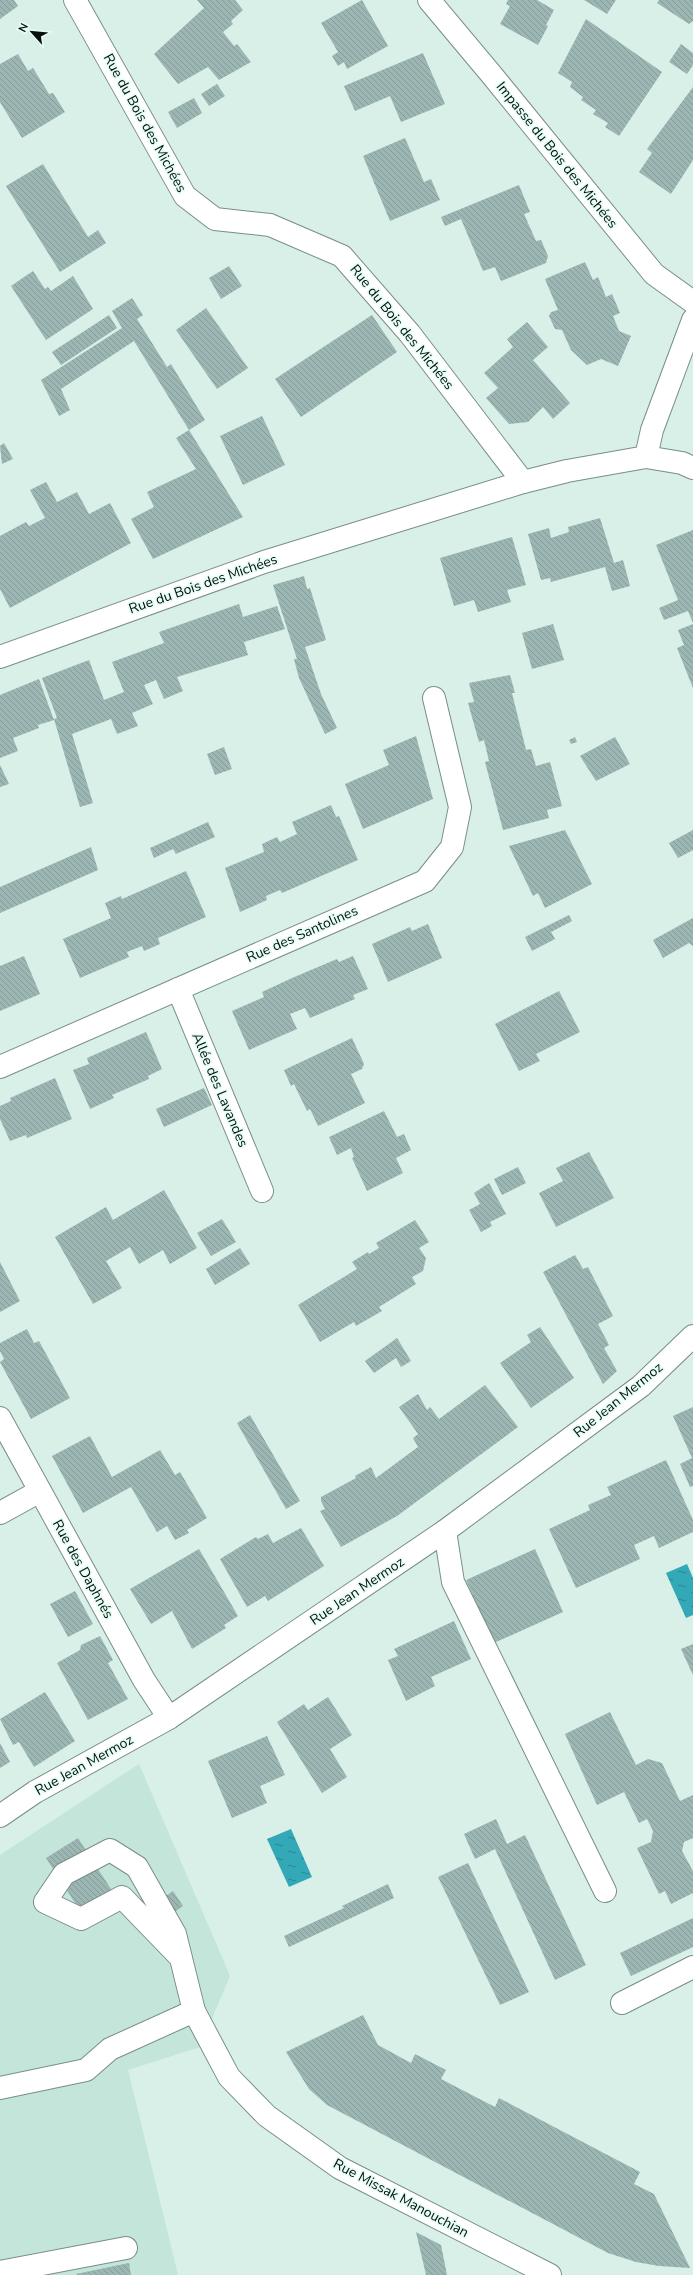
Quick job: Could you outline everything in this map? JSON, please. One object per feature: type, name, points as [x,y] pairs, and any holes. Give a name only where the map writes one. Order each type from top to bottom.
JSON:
[{"type":"street","name":"Impasse du Bois des Michées","points":[[429,0],[492,74],[654,274],[693,302]]},
{"type":"street","name":"Rue du Bois des Michées","points":[[76,2],[184,196],[214,219],[270,225],[342,256],[410,334],[524,482]]},
{"type":"street","points":[[646,457],[652,430],[693,320]]},
{"type":"street","name":"Rue du Bois des Michées","points":[[0,657],[264,562],[524,482],[567,471],[646,457],[682,463],[693,468]]},
{"type":"street","name":"Rue des Santolines","points":[[0,1067],[425,881],[452,847],[460,807],[434,698]]},
{"type":"street","name":"Allée des Lavandes","points":[[178,989],[262,1191]]},
{"type":"street","name":"Rue Jean Mermoz","points":[[0,1816],[35,1792],[169,1718],[446,1531],[641,1386],[693,1336]]},
{"type":"street","name":"Rue des Daphnés","points":[[0,1418],[144,1680],[169,1718]]},
{"type":"street","points":[[0,1513],[40,1491]]},
{"type":"street","points":[[446,1531],[453,1582],[605,1891]]},
{"type":"street","name":"Rue Missak Manouchian","points":[[181,1958],[122,1897],[81,1919],[45,1902],[64,1874],[110,1850],[137,1867],[175,1934],[181,1958],[194,2011],[229,2077],[267,2116],[340,2168],[550,2275]]},
{"type":"street","points":[[622,2002],[693,1967]]},
{"type":"street","points":[[0,2088],[86,2070],[110,2049],[194,2011]]},
{"type":"street","points":[[0,2272],[126,2248]]},
{"type":"shaded area","points":[[139,1764],[230,1976],[200,2047],[128,2070],[178,2275],[0,2275],[0,1855]]},
{"type":"water","points":[[687,1564],[693,1578],[693,1615],[686,1618],[666,1573]]},
{"type":"water","points":[[291,1829],[312,1877],[289,1887],[267,1839]]},
{"type":"building","points":[[0,0],[14,0],[18,6],[0,19]]},
{"type":"building","points":[[197,0],[235,0],[243,10],[231,21],[233,24],[223,32],[234,46],[237,44],[251,62],[219,80],[208,67],[178,84],[154,54],[204,8]]},
{"type":"building","points":[[362,0],[388,46],[347,69],[344,62],[338,66],[332,56],[338,52],[321,23]]},
{"type":"building","points":[[508,0],[537,0],[554,10],[538,45],[500,24],[510,6],[506,4]]},
{"type":"building","points":[[584,0],[616,0],[607,14]]},
{"type":"building","points":[[659,0],[693,0],[693,21],[689,24],[657,3]]},
{"type":"building","points":[[586,19],[662,72],[619,136],[605,127],[608,123],[593,114],[596,110],[581,100],[583,97],[570,87],[572,82],[558,73]]},
{"type":"building","points":[[681,44],[693,53],[693,65],[687,74],[669,62]]},
{"type":"building","points":[[423,53],[445,104],[401,122],[390,96],[355,111],[344,86]]},
{"type":"building","points":[[18,54],[28,71],[33,68],[49,94],[53,93],[65,112],[22,138],[0,102],[0,64]]},
{"type":"building","points":[[217,84],[225,96],[209,106],[201,94]]},
{"type":"building","points":[[693,87],[693,160],[671,194],[639,172],[652,153],[647,149]]},
{"type":"building","points":[[194,98],[202,113],[177,128],[168,112]]},
{"type":"building","points":[[405,138],[424,182],[431,179],[440,200],[390,221],[363,156]]},
{"type":"building","points":[[43,164],[88,237],[98,230],[106,243],[60,272],[6,186]]},
{"type":"building","points":[[519,185],[530,212],[524,214],[536,241],[541,240],[548,256],[546,263],[501,281],[495,267],[483,271],[461,219],[445,226],[441,217]]},
{"type":"building","points":[[585,262],[593,280],[598,277],[606,297],[612,294],[620,313],[613,316],[619,331],[631,336],[618,366],[601,359],[587,365],[571,350],[562,330],[555,329],[549,316],[551,312],[558,310],[545,279]]},
{"type":"building","points":[[229,266],[242,286],[221,299],[209,278]]},
{"type":"building","points":[[33,271],[45,289],[48,287],[51,291],[73,276],[93,309],[46,340],[11,286]]},
{"type":"building","points":[[132,298],[143,315],[137,319],[167,367],[171,364],[205,420],[189,430],[134,341],[61,389],[70,410],[59,416],[41,380],[122,328],[112,311]]},
{"type":"building","points":[[206,308],[248,368],[217,389],[176,330]]},
{"type":"building","points":[[109,315],[117,328],[61,365],[52,352]]},
{"type":"building","points":[[372,315],[397,352],[301,417],[275,379]]},
{"type":"building","points":[[527,322],[548,347],[533,360],[570,403],[553,419],[543,407],[528,422],[509,424],[486,398],[498,388],[484,373],[513,347],[507,339]]},
{"type":"building","points":[[262,416],[285,465],[243,485],[220,436]]},
{"type":"building","points":[[189,430],[243,517],[153,559],[131,519],[154,507],[147,492],[196,469],[176,438]]},
{"type":"building","points":[[4,443],[13,459],[2,464],[0,446]]},
{"type":"building","points":[[46,482],[57,502],[77,492],[89,514],[110,503],[131,543],[10,608],[0,589],[0,536],[26,522],[29,526],[45,518],[30,490]]},
{"type":"building","points":[[600,518],[614,563],[623,560],[630,586],[612,591],[605,567],[551,582],[550,578],[541,580],[528,534],[549,528],[551,538],[569,532],[568,527]]},
{"type":"building","points":[[693,530],[693,623],[688,611],[664,620],[659,608],[678,600],[656,545]]},
{"type":"building","points":[[512,537],[526,585],[507,590],[511,602],[478,612],[474,600],[454,606],[440,558]]},
{"type":"building","points":[[304,576],[307,589],[310,588],[326,640],[305,647],[321,694],[337,728],[325,734],[299,678],[294,659],[297,659],[273,585]]},
{"type":"building","points":[[239,604],[243,617],[277,606],[285,629],[244,642],[248,655],[177,677],[183,691],[164,699],[156,680],[144,685],[153,704],[132,713],[138,726],[117,734],[111,719],[72,734],[93,803],[80,807],[54,719],[57,718],[42,678],[89,660],[104,700],[124,692],[112,662],[164,643],[159,632]]},
{"type":"building","points":[[553,624],[564,660],[532,669],[522,633]]},
{"type":"building","points":[[693,624],[693,688],[677,648],[684,645],[678,630]]},
{"type":"building","points":[[510,675],[515,693],[512,693],[526,750],[531,749],[536,766],[550,762],[562,806],[547,810],[549,818],[503,830],[485,762],[489,761],[484,740],[479,742],[468,703],[474,702],[469,683]]},
{"type":"building","points":[[39,679],[54,720],[38,725],[39,728],[13,738],[18,751],[0,758],[0,695]]},
{"type":"building","points":[[416,736],[433,799],[363,829],[345,784],[389,765],[383,750]]},
{"type":"building","points":[[575,737],[577,742],[571,744],[569,740]]},
{"type":"building","points":[[615,737],[630,764],[596,781],[580,756]]},
{"type":"building","points":[[224,747],[232,769],[215,775],[207,754]]},
{"type":"building","points":[[0,765],[9,784],[0,787]]},
{"type":"building","points":[[331,805],[336,817],[339,816],[358,860],[282,893],[280,890],[266,896],[267,900],[240,912],[225,868],[264,852],[262,844],[277,837],[280,842],[297,834],[292,822]]},
{"type":"building","points":[[208,822],[215,837],[176,854],[173,849],[154,858],[150,848]]},
{"type":"building","points":[[565,830],[592,884],[545,908],[538,893],[533,896],[509,846]]},
{"type":"building","points":[[693,830],[693,850],[678,858],[669,843]]},
{"type":"building","points":[[91,847],[98,870],[0,913],[0,887]]},
{"type":"building","points":[[186,871],[206,917],[158,938],[160,944],[144,951],[142,946],[127,952],[129,957],[80,978],[63,939],[111,918],[105,903],[121,896],[122,899]]},
{"type":"building","points":[[569,915],[572,921],[551,932],[555,939],[532,951],[525,937]]},
{"type":"building","points":[[693,918],[693,946],[689,943],[663,958],[653,940]]},
{"type":"building","points":[[428,924],[442,958],[388,982],[372,944],[410,927],[412,931]]},
{"type":"building","points":[[24,956],[40,994],[0,1011],[0,966]]},
{"type":"building","points":[[353,956],[368,989],[353,995],[355,999],[310,1018],[305,1008],[290,1014],[297,1029],[249,1050],[232,1011],[264,997],[262,992],[292,978],[337,959],[339,962]]},
{"type":"building","points":[[559,991],[580,1032],[536,1054],[540,1061],[519,1071],[495,1024]]},
{"type":"building","points":[[146,1032],[162,1069],[148,1076],[149,1079],[112,1095],[114,1098],[90,1109],[73,1070],[89,1064],[87,1058]]},
{"type":"building","points":[[352,1038],[364,1064],[362,1069],[351,1074],[365,1103],[318,1126],[310,1109],[307,1111],[294,1084],[291,1086],[284,1070]]},
{"type":"building","points":[[55,1078],[72,1119],[27,1138],[26,1135],[10,1141],[0,1119],[0,1106],[11,1101],[10,1098]]},
{"type":"building","points":[[204,1088],[212,1105],[164,1127],[156,1109]]},
{"type":"building","points":[[384,1111],[397,1137],[404,1134],[411,1150],[396,1158],[403,1173],[367,1191],[352,1158],[354,1157],[351,1148],[337,1155],[329,1137]]},
{"type":"building","points":[[589,1152],[614,1198],[556,1227],[539,1193],[563,1181],[556,1168]]},
{"type":"building","points":[[518,1167],[526,1183],[502,1195],[494,1179]]},
{"type":"building","points":[[489,1183],[506,1214],[490,1222],[492,1226],[481,1232],[469,1210],[480,1204],[474,1193]]},
{"type":"building","points":[[164,1190],[197,1248],[170,1264],[163,1250],[139,1264],[130,1247],[106,1261],[122,1288],[93,1304],[55,1237],[106,1207],[113,1220]]},
{"type":"building","points":[[222,1219],[236,1242],[211,1256],[197,1233]]},
{"type":"building","points":[[415,1220],[429,1242],[419,1248],[426,1258],[423,1271],[412,1277],[416,1284],[379,1307],[382,1311],[356,1326],[354,1322],[320,1342],[298,1305],[357,1269],[352,1262],[368,1252],[369,1254],[379,1248],[376,1243]]},
{"type":"building","points":[[240,1248],[250,1264],[215,1285],[206,1269]]},
{"type":"building","points":[[575,1255],[583,1269],[588,1267],[613,1316],[598,1324],[609,1345],[604,1348],[617,1371],[603,1384],[543,1272]]},
{"type":"building","points":[[0,1262],[20,1301],[0,1312]]},
{"type":"building","points":[[540,1327],[574,1378],[531,1408],[500,1363],[531,1342],[527,1335]]},
{"type":"building","points":[[27,1329],[34,1343],[39,1341],[70,1398],[31,1419],[0,1362],[4,1359],[0,1351],[0,1343]]},
{"type":"building","points":[[397,1338],[411,1361],[401,1367],[396,1358],[374,1373],[365,1361]]},
{"type":"building","points":[[485,1385],[518,1427],[397,1516],[341,1547],[320,1511],[325,1509],[321,1501],[321,1497],[356,1478],[355,1476],[371,1467],[376,1478],[418,1447],[413,1438],[418,1434],[399,1407],[418,1394],[427,1410],[430,1407],[439,1419]]},
{"type":"building","points":[[693,1407],[693,1486],[690,1487],[680,1464],[692,1458],[673,1416]]},
{"type":"building","points":[[250,1415],[300,1501],[286,1509],[237,1423]]},
{"type":"building","points":[[90,1436],[112,1477],[160,1450],[175,1475],[180,1472],[207,1518],[187,1530],[189,1533],[175,1540],[167,1526],[157,1532],[131,1487],[83,1513],[52,1456]]},
{"type":"building","points":[[666,1460],[693,1520],[693,1532],[659,1548],[654,1536],[634,1545],[640,1559],[576,1588],[549,1529],[590,1510],[588,1505],[611,1495],[607,1487]]},
{"type":"building","points":[[301,1528],[324,1566],[268,1601],[265,1596],[247,1607],[220,1559],[256,1537],[258,1539],[268,1534],[273,1543]]},
{"type":"building","points":[[199,1549],[238,1616],[224,1625],[226,1628],[192,1649],[172,1611],[151,1624],[130,1589]]},
{"type":"building","points":[[535,1549],[563,1612],[494,1643],[466,1580]]},
{"type":"building","points":[[75,1591],[93,1624],[68,1637],[50,1604]]},
{"type":"building","points":[[454,1621],[471,1659],[431,1677],[435,1686],[406,1701],[388,1660],[398,1656],[394,1649]]},
{"type":"building","points":[[100,1636],[113,1660],[108,1663],[128,1699],[88,1720],[57,1663],[80,1650],[81,1645]]},
{"type":"building","points":[[693,1644],[693,1675],[681,1649]]},
{"type":"building","points":[[45,1692],[75,1741],[34,1767],[19,1742],[13,1745],[0,1719]]},
{"type":"building","points":[[328,1697],[352,1735],[330,1749],[347,1777],[322,1793],[277,1722],[304,1704],[308,1710]]},
{"type":"building","points":[[610,1712],[636,1765],[648,1759],[662,1763],[680,1801],[693,1795],[693,1838],[684,1842],[682,1851],[693,1871],[693,1893],[671,1904],[665,1891],[659,1894],[637,1848],[651,1842],[653,1831],[647,1819],[639,1823],[624,1792],[597,1805],[565,1734]]},
{"type":"building","points":[[267,1736],[285,1775],[260,1786],[267,1803],[232,1818],[208,1761]]},
{"type":"building","points":[[0,1743],[10,1762],[0,1768]]},
{"type":"building","points":[[496,1819],[507,1844],[525,1835],[586,1965],[555,1980],[495,1849],[475,1859],[464,1834]]},
{"type":"building","points":[[78,1838],[120,1903],[88,1923],[46,1858]]},
{"type":"building","points":[[468,1863],[529,1992],[500,2005],[438,1877]]},
{"type":"building","points":[[388,1884],[394,1898],[289,1947],[284,1936],[344,1908],[342,1906]]},
{"type":"building","points":[[173,1891],[183,1906],[156,1925],[146,1910]]},
{"type":"building","points":[[693,1918],[693,1947],[631,1976],[620,1953]]},
{"type":"building","points":[[363,2015],[378,2045],[411,2063],[415,2054],[446,2070],[441,2079],[495,2107],[499,2098],[640,2172],[634,2184],[654,2194],[690,2268],[659,2266],[636,2262],[608,2253],[327,2105],[309,2089],[286,2052]]},
{"type":"building","points":[[416,2232],[441,2245],[447,2275],[426,2275]]},
{"type":"building","points":[[129,2263],[131,2275],[76,2274]]}]
